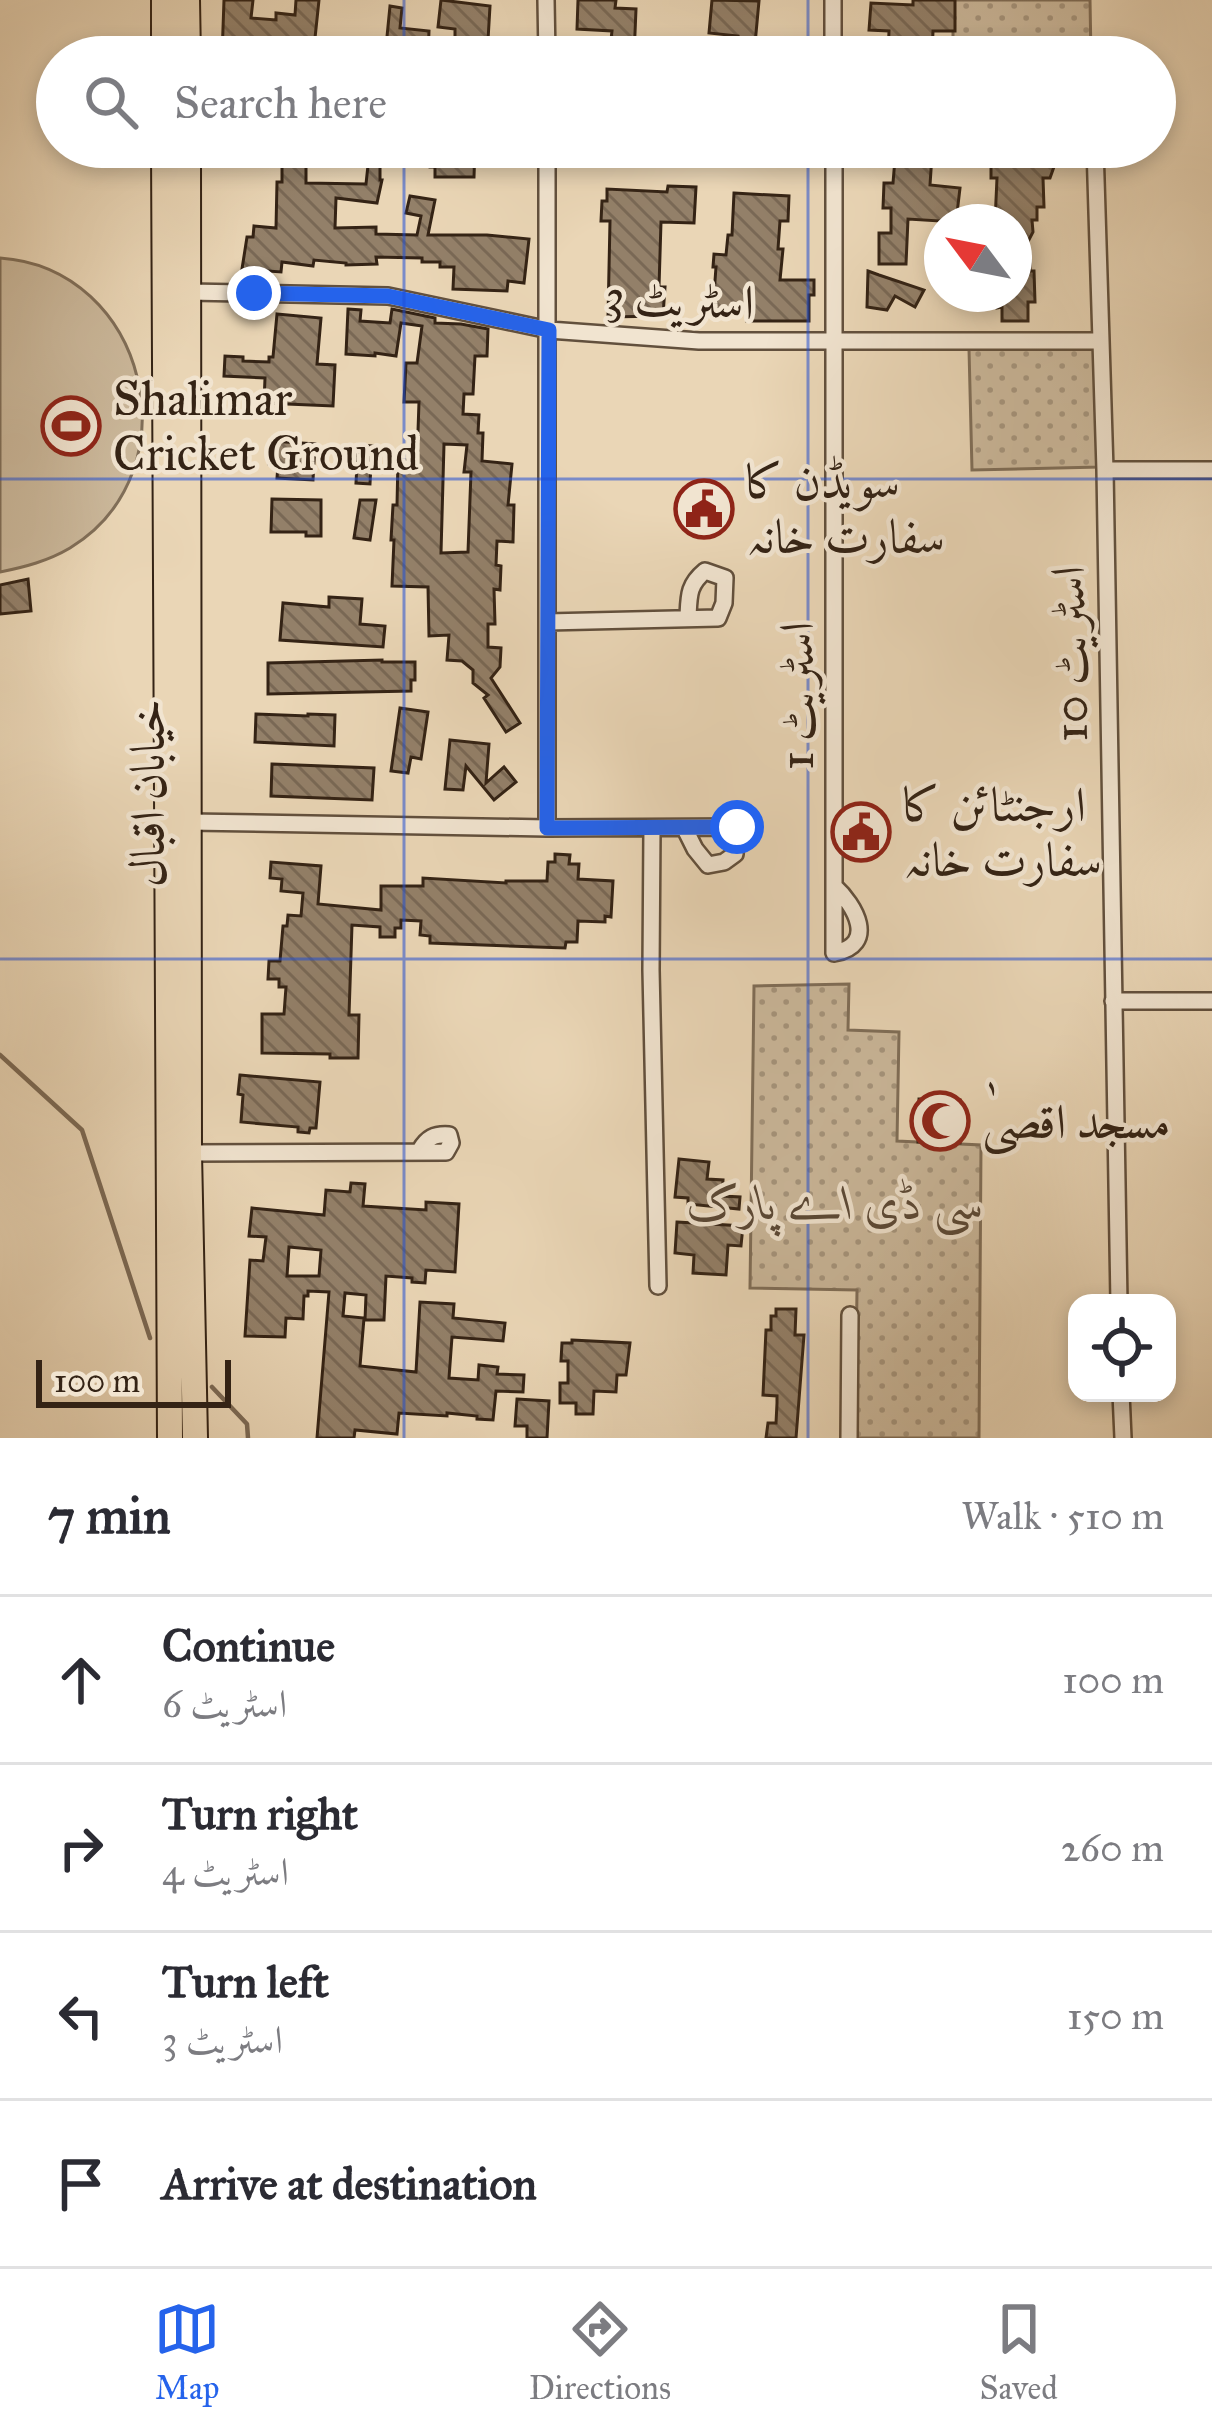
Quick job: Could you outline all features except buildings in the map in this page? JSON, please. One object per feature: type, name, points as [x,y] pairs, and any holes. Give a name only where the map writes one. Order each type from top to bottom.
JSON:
[{"type":"main road","points":[[164,0],[164,36]]},
{"type":"main road","points":[[188,0],[188,36]]},
{"type":"main road","name":"خیابان اقبال","points":[[165,168],[189,822],[195,1438]]},
{"type":"main road","name":"خیابان اقبال","points":[[170,1438],[177,566],[188,168]]},
{"type":"street","points":[[546,0],[547,36]]},
{"type":"street","points":[[833,0],[833,36]]},
{"type":"street","points":[[547,168],[547,828]]},
{"type":"street","name":"اسٹریٹ 1","points":[[834,168],[834,886]]},
{"type":"street","name":"اسٹریٹ 10","points":[[1096,168],[1119,1294]]},
{"type":"street","name":"اسٹریٹ 3","points":[[188,292],[388,296],[549,330],[699,341],[1100,341]]},
{"type":"street","points":[[1105,470],[1212,470]]},
{"type":"street","points":[[548,622],[718,617],[725,578],[705,572],[695,580],[689,589],[688,617]]},
{"type":"street","points":[[189,822],[737,827],[735,854],[708,865],[686,831]]},
{"type":"street","points":[[652,828],[658,1286]]},
{"type":"street","points":[[1113,1000],[1212,1001]]},
{"type":"street","points":[[189,1153],[446,1152],[452,1143],[449,1136],[438,1135],[426,1140],[420,1150]]},
{"type":"street","points":[[849,1438],[850,1316]]},
{"type":"street","points":[[1122,1402],[1124,1438]]},
{"type":"green space","points":[[953,0],[1090,0],[1091,36],[953,36]]},
{"type":"green space","name":"Shalimar Cricket Ground","points":[[0,258],[50,270],[91,297],[120,334],[137,378],[142,425],[133,472],[109,514],[62,553],[0,572]]},
{"type":"green space","points":[[1097,346],[1099,467],[972,470],[969,349]]},
{"type":"green space","name":"سی ڈی اے پارک","points":[[849,984],[848,1030],[899,1032],[897,1141],[981,1145],[979,1438],[855,1438],[857,1290],[750,1288],[754,986]]},
{"type":"waterway","points":[[0,1055],[82,1130],[150,1338]]},
{"type":"waterway","points":[[212,1387],[247,1424],[248,1438]]},
{"type":"place","name":"Shalimar Cricket Ground","points":[[71,426]]},
{"type":"place","name":"سویڈن کا سفارت خانہ","points":[[704,509]]},
{"type":"place","name":"ارجنٹائن کا سفارت خانہ","points":[[861,832]]},
{"type":"place","name":"مسجد اقصیٰ","points":[[940,1121]]},
{"type":"route","points":[[254,293],[388,296],[549,330],[547,828],[737,827]]}]
